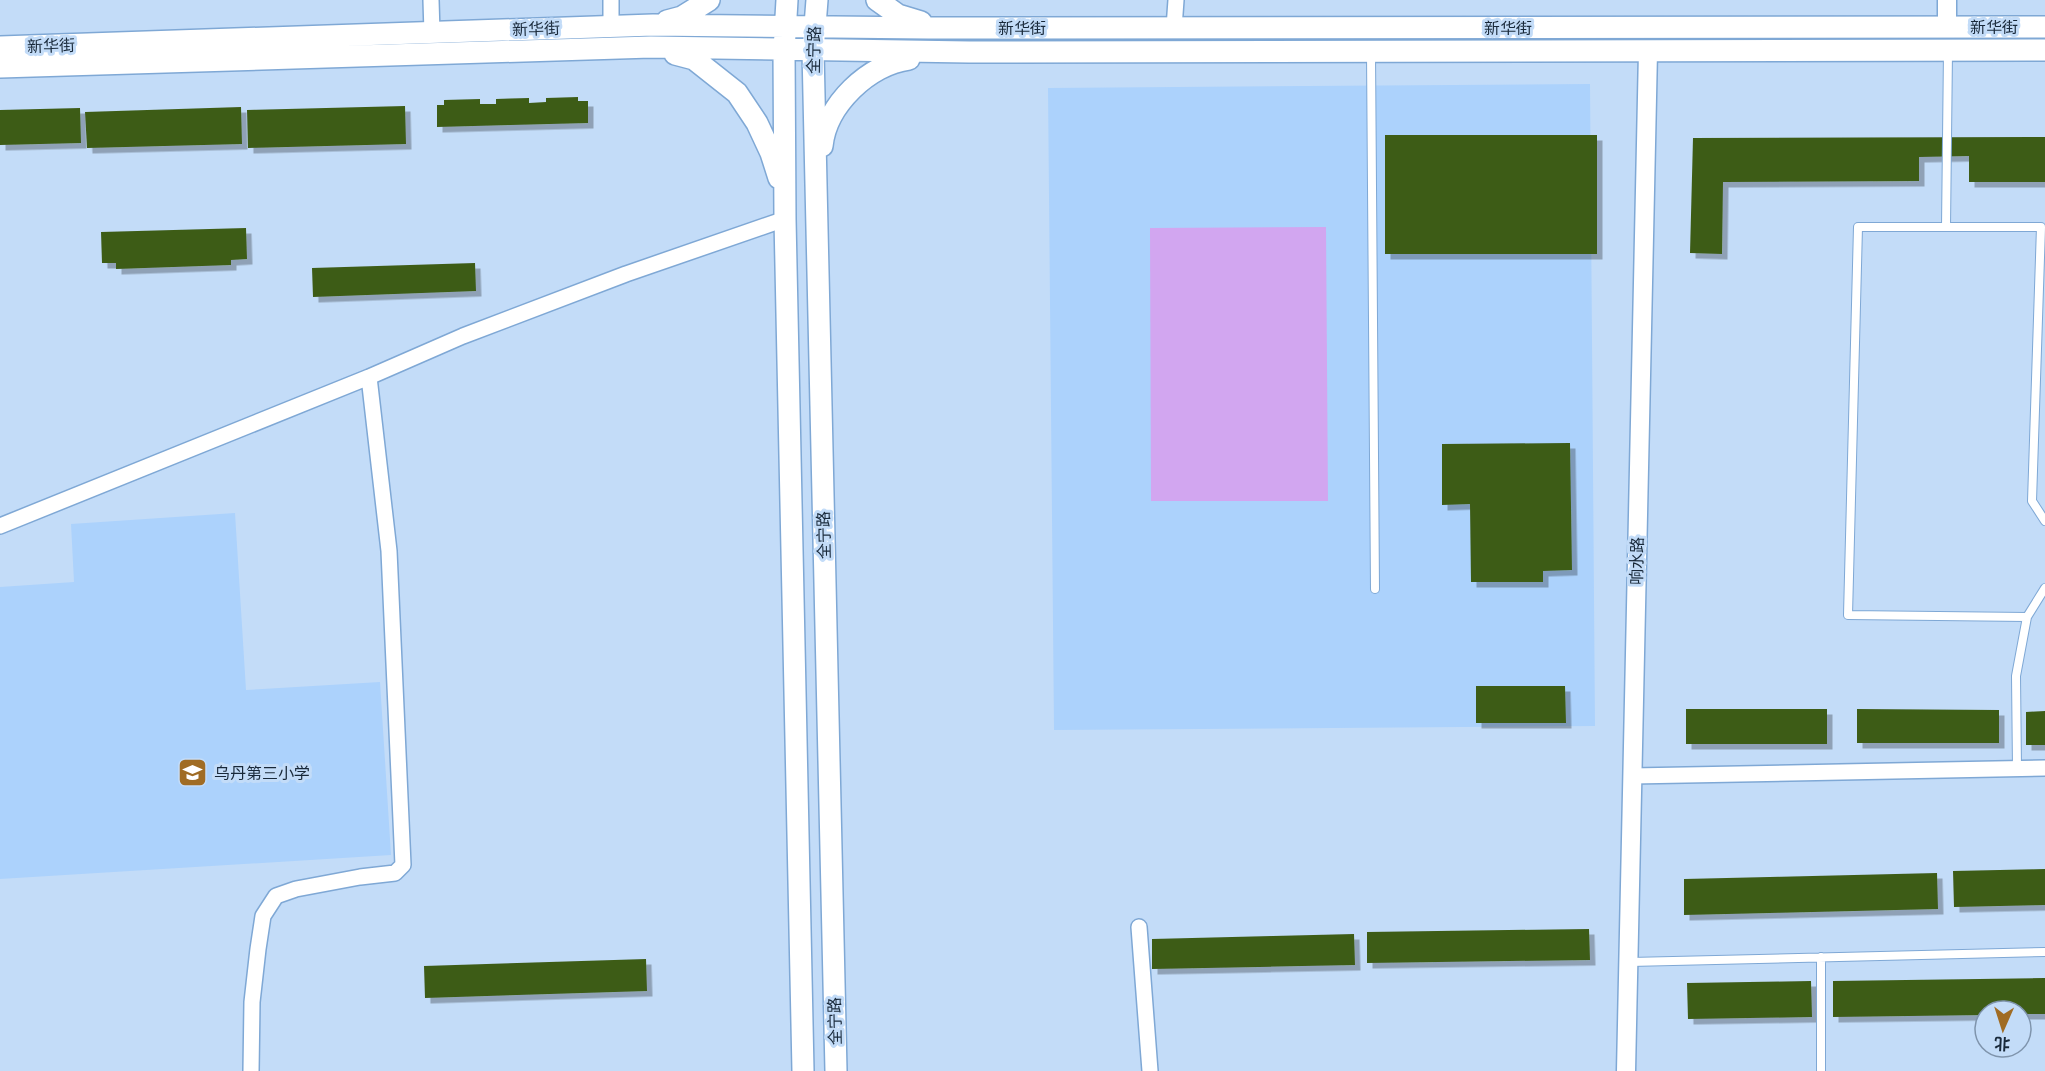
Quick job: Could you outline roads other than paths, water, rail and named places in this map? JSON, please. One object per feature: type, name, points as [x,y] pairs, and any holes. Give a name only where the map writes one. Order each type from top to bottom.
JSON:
[{"type":"main road","points":[[653,25],[682,17],[709,0]]},
{"type":"main road","name":"全宁路","points":[[787,0],[784,51],[785,209],[803,1071]]},
{"type":"main road","name":"全宁路","points":[[817,0],[813,51],[836,1071]]},
{"type":"main road","points":[[877,0],[898,15],[918,22],[981,28]]},
{"type":"main road","name":"新华街","points":[[0,47],[653,25],[981,28],[2045,27]]},
{"type":"main road","name":"新华街","points":[[0,67],[651,47],[784,51],[969,52],[2045,50]]},
{"type":"main road","points":[[651,47],[694,58],[736,93],[757,123],[771,153],[785,209]]},
{"type":"main road","points":[[817,200],[823,139],[826,130],[840,103],[855,87],[870,74],[889,63],[969,52]]},
{"type":"street","points":[[431,0],[432,33]]},
{"type":"street","points":[[611,0],[611,26]]},
{"type":"street","points":[[1174,28],[1176,0]]},
{"type":"street","points":[[1947,0],[1947,27]]},
{"type":"street","name":"响水路","points":[[1626,1071],[1648,51]]},
{"type":"street","points":[[0,526],[369,377],[463,336],[615,278],[785,209]]},
{"type":"street","points":[[251,1071],[252,1002],[258,949],[263,916],[276,896],[297,889],[395,873],[403,865],[389,551],[369,377]]},
{"type":"street","points":[[1632,776],[2045,768]]},
{"type":"street","points":[[1139,927],[1150,1071]]},
{"type":"lane","points":[[1946,227],[1948,50]]},
{"type":"lane","points":[[1371,52],[1375,589]]},
{"type":"lane","points":[[2027,617],[1848,615],[1857,227],[2041,227],[2032,501],[2045,521]]},
{"type":"lane","points":[[2017,768],[2016,676],[2027,617],[2045,588]]},
{"type":"lane","points":[[1628,962],[2045,952]]},
{"type":"lane","points":[[1821,957],[1821,1071]]},
{"type":"place","name":"乌丹第三小学","points":[[193,773]]}]
